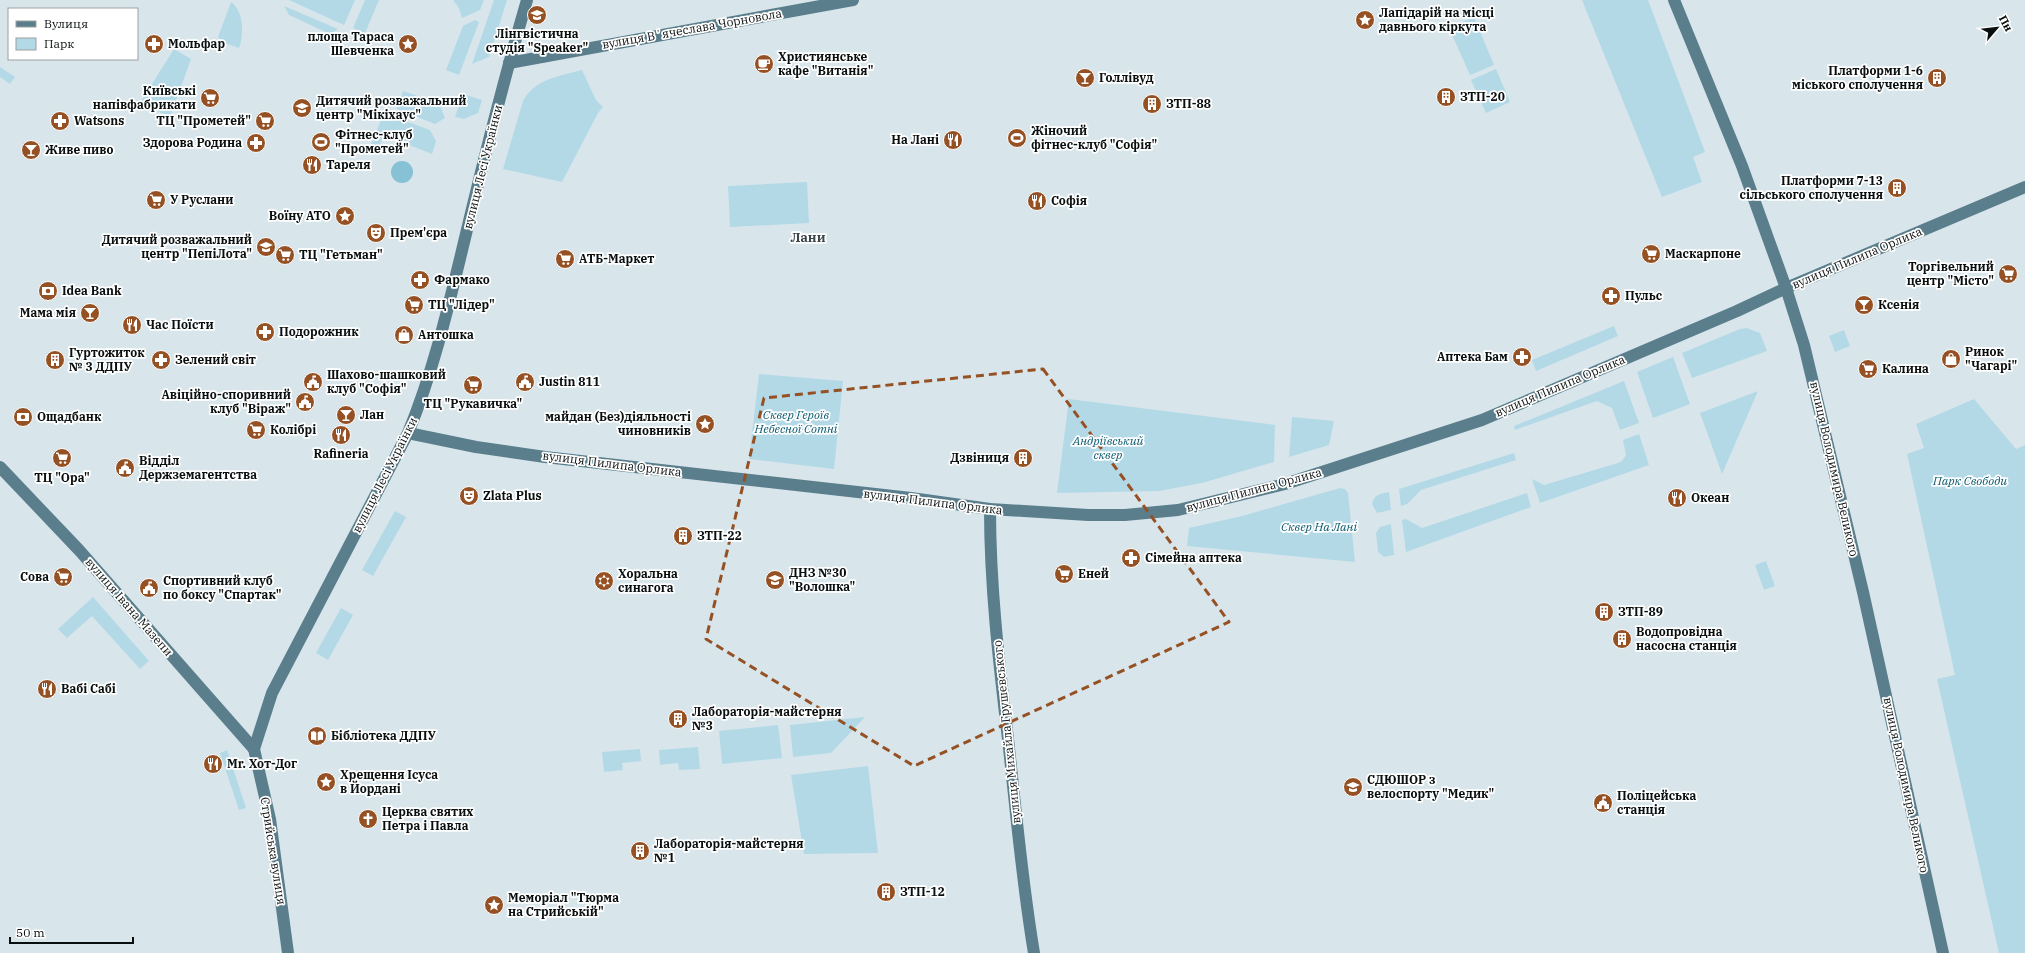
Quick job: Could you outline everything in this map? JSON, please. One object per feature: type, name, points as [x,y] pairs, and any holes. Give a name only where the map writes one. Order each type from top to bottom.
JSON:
[{"type":"main road","name":"вулиця Лесі Українки","points":[[254,750],[275,687],[408,433],[421,402],[447,316],[509,63],[527,0]]},
{"type":"main road","name":"вулиця Вʼячеслава Чорновола","points":[[509,63],[853,0]]},
{"type":"main road","name":"вулиця Володимира Великого","points":[[1674,0],[1739,160],[1786,288],[1804,345],[1817,394],[1943,953]]},
{"type":"main road","name":"вулиця Пилипа Орлика","points":[[408,433],[476,447],[545,457],[911,498],[990,509],[1088,515],[1152,513],[1204,505],[1285,484],[1482,420],[1737,311],[1786,288],[2025,187]]},
{"type":"main road","name":"вулиця Івана Мазепи","points":[[0,467],[79,550],[254,750]]},
{"type":"main road","name":"вулиця Михайла Грушевського","points":[[990,509],[991,547],[1001,679],[1025,893],[1034,953]]},
{"type":"main road","name":"Стрийська вулиця","points":[[254,750],[270,819],[288,953]]},
{"type":"highlighted area","points":[[1043,369],[1229,622],[914,766],[706,639],[764,398]]},
{"type":"green space","points":[[289,0],[355,0],[344,25]]},
{"type":"green space","points":[[365,0],[379,0],[365,33],[353,28]]},
{"type":"green space","points":[[453,0],[484,0],[480,10],[462,18],[459,8]]},
{"type":"green space","points":[[494,0],[507,0],[489,57],[472,64]]},
{"type":"green space","points":[[1582,0],[1648,0],[1705,152],[1693,157],[1702,182],[1662,197]]},
{"type":"green space","points":[[231,2],[241,17],[242,37],[239,48],[222,42],[218,37]]},
{"type":"green space","points":[[284,6],[338,29],[330,34],[289,15]]},
{"type":"green space","points":[[1474,17],[1494,65],[1470,75],[1449,28]]},
{"type":"green space","points":[[475,20],[479,22],[459,75],[446,70],[463,26]]},
{"type":"green space","points":[[174,49],[191,59],[170,117],[140,103]]},
{"type":"green space","points":[[0,67],[15,77],[10,84],[0,77]]},
{"type":"green space","points":[[1496,69],[1510,102],[1486,113],[1471,80]]},
{"type":"green space","points":[[582,70],[596,100],[603,107],[598,113],[562,182],[503,169],[523,101],[528,94],[541,83]]},
{"type":"green space","points":[[403,91],[439,103],[445,118],[435,124],[397,109]]},
{"type":"green space","points":[[463,94],[482,100],[478,113],[464,119],[455,117]]},
{"type":"green space","points":[[394,117],[430,130],[436,141],[432,154],[384,135],[379,147],[371,144],[381,120]]},
{"type":"green space","points":[[807,182],[809,223],[730,227],[728,186]]},
{"type":"green space","points":[[1614,326],[1618,336],[1536,371],[1532,360]]},
{"type":"green space","points":[[1747,328],[1760,333],[1767,351],[1692,378],[1682,353],[1740,329]]},
{"type":"green space","points":[[1844,330],[1850,346],[1835,352],[1829,336]]},
{"type":"green space","points":[[1673,357],[1690,404],[1653,418],[1637,372]]},
{"type":"green space","name":"Сквер Героїв Небесної Сотні","points":[[759,374],[843,381],[834,469],[749,459]]},
{"type":"green space","points":[[1624,381],[1639,423],[1620,430],[1612,408],[1597,401],[1515,430],[1514,426]]},
{"type":"green space","points":[[1758,391],[1722,474],[1700,413]]},
{"type":"green space","name":"Андріївський сквер","points":[[1069,399],[1275,425],[1274,462],[1202,483],[1159,491],[1057,493]]},
{"type":"green space","name":"Парк Свободи","points":[[1974,399],[2016,449],[2025,445],[2025,953],[1999,953],[1937,679],[1955,675],[1907,454],[1924,448],[1916,424]]},
{"type":"green space","points":[[1292,417],[1334,421],[1329,445],[1289,457]]},
{"type":"green space","points":[[1639,434],[1649,465],[1540,503],[1532,479],[1544,485],[1618,463],[1622,461],[1626,455],[1623,440]]},
{"type":"green space","points":[[1514,453],[1516,460],[1421,490],[1407,504],[1401,506],[1399,489]]},
{"type":"green space","name":"Сквер На Лані","points":[[1340,488],[1345,489],[1348,493],[1355,562],[1187,546],[1189,528],[1242,516]]},
{"type":"green space","points":[[1389,492],[1391,510],[1377,513],[1372,504],[1374,498],[1378,495]]},
{"type":"green space","points":[[1527,493],[1531,507],[1406,552],[1402,520],[1406,519],[1422,528]]},
{"type":"green space","points":[[395,511],[406,517],[373,576],[362,570]]},
{"type":"green space","points":[[1391,524],[1394,555],[1384,557],[1378,552],[1376,533],[1380,527]]},
{"type":"green space","points":[[1766,561],[1775,586],[1764,590],[1755,565]]},
{"type":"green space","points":[[93,597],[149,661],[140,669],[92,616],[67,638],[58,629]]},
{"type":"green space","points":[[341,608],[353,615],[328,660],[316,653]]},
{"type":"green space","points":[[865,717],[831,753],[793,757],[790,725]]},
{"type":"green space","points":[[778,725],[782,758],[722,764],[719,731]]},
{"type":"green space","points":[[698,747],[700,769],[679,770],[678,763],[660,765],[659,750]]},
{"type":"green space","points":[[640,749],[641,761],[622,763],[623,770],[604,772],[602,752]]},
{"type":"green space","points":[[227,750],[246,808],[239,810],[220,753]]},
{"type":"green space","points":[[868,766],[878,853],[804,854],[791,775]]},
{"type":"shaded area","points":[[402,161],[410,164],[413,172],[410,180],[402,183],[394,180],[391,172],[394,164]]},
{"type":"place","name":"Лінгвістична студія \"Speaker\"","points":[[537,15]]},
{"type":"place","name":"Лапідарій на місці давнього кіркута","points":[[1365,20]]},
{"type":"place","name":"Мольфар","points":[[154,44]]},
{"type":"place","name":"площа Тараса Шевченка","points":[[408,44]]},
{"type":"place","name":"Християнське кафе \"Витанія\"","points":[[764,64]]},
{"type":"place","name":"Голлівуд","points":[[1085,78]]},
{"type":"place","name":"Платформи 1-6 міського сполучення","points":[[1937,78]]},
{"type":"place","name":"ЗТП-20","points":[[1446,97]]},
{"type":"place","name":"Київські напівфабрикати","points":[[210,98]]},
{"type":"place","name":"ЗТП-88","points":[[1152,104]]},
{"type":"place","name":"Дитячий розважальний центр \"Мікіхаус\"","points":[[302,108]]},
{"type":"place","name":"Watsons","points":[[60,121]]},
{"type":"place","name":"ТЦ \"Прометей\"","points":[[265,121]]},
{"type":"place","name":"Жіночий фітнес-клуб \"Софія\"","points":[[1017,138]]},
{"type":"place","name":"На Лані","points":[[953,140]]},
{"type":"place","name":"Фітнес-клуб \"Прометей\"","points":[[321,142]]},
{"type":"place","name":"Здорова Родина","points":[[256,143]]},
{"type":"place","name":"Живе пиво","points":[[31,150]]},
{"type":"place","name":"Тареля","points":[[312,165]]},
{"type":"place","name":"Платформи 7-13 сільського сполучення","points":[[1897,188]]},
{"type":"place","name":"У Руслани","points":[[156,200]]},
{"type":"place","name":"Софія","points":[[1037,201]]},
{"type":"place","name":"Воїну АТО","points":[[345,216]]},
{"type":"place","name":"Прем'єра","points":[[376,233]]},
{"type":"place","name":"Дитячий розважальний центр \"ПепіЛота\"","points":[[266,247]]},
{"type":"place","name":"Маскарпоне","points":[[1651,254]]},
{"type":"place","name":"ТЦ \"Гетьман\"","points":[[285,255]]},
{"type":"place","name":"АТБ-Маркет","points":[[565,259]]},
{"type":"place","name":"Торгівельний центр \"Місто\"","points":[[2008,274]]},
{"type":"place","name":"Фармако","points":[[420,280]]},
{"type":"place","name":"Idea Bank","points":[[48,291]]},
{"type":"place","name":"Пульс","points":[[1611,296]]},
{"type":"place","name":"ТЦ \"Лідер\"","points":[[414,305]]},
{"type":"place","name":"Ксенія","points":[[1864,305]]},
{"type":"place","name":"Мама мія","points":[[90,313]]},
{"type":"place","name":"Час Поїсти","points":[[132,325]]},
{"type":"place","name":"Подорожник","points":[[265,332]]},
{"type":"place","name":"Антошка","points":[[404,335]]},
{"type":"place","name":"Аптека Бам","points":[[1522,357]]},
{"type":"place","name":"Ринок \"Чагарі\"","points":[[1951,359]]},
{"type":"place","name":"Гуртожиток № 3 ДДПУ","points":[[55,360]]},
{"type":"place","name":"Зелений світ","points":[[161,360]]},
{"type":"place","name":"Калина","points":[[1868,369]]},
{"type":"place","name":"Шахово-шашковий клуб \"Софія\"","points":[[313,382]]},
{"type":"place","name":"Justin 811","points":[[525,382]]},
{"type":"place","name":"ТЦ \"Рукавичка\"","points":[[473,385]]},
{"type":"place","name":"Авіційно-споривний клуб \"Віраж\"","points":[[305,402]]},
{"type":"place","name":"Лан","points":[[346,415]]},
{"type":"place","name":"Ощадбанк","points":[[23,417]]},
{"type":"place","name":"майдан (Без)діяльності чиновників","points":[[705,424]]},
{"type":"place","name":"Колібрі","points":[[256,430]]},
{"type":"place","name":"Rafineria","points":[[341,435]]},
{"type":"place","name":"ТЦ \"Ора\"","points":[[62,458]]},
{"type":"place","name":"Дзвіниця","points":[[1023,458]]},
{"type":"place","name":"Відділ Держземагентства","points":[[125,468]]},
{"type":"place","name":"Zlata Plus","points":[[469,496]]},
{"type":"place","name":"Океан","points":[[1677,498]]},
{"type":"place","name":"ЗТП-22","points":[[683,536]]},
{"type":"place","name":"Сімейна аптека","points":[[1131,558]]},
{"type":"place","name":"Еней","points":[[1064,574]]},
{"type":"place","name":"Сова","points":[[63,577]]},
{"type":"place","name":"ДНЗ №30 \"Волошка\"","points":[[775,580]]},
{"type":"place","name":"Хоральна синагога","points":[[604,581]]},
{"type":"place","name":"Спортивний клуб по боксу \"Спартак\"","points":[[149,588]]},
{"type":"place","name":"ЗТП-89","points":[[1604,612]]},
{"type":"place","name":"Водопровідна насосна станція","points":[[1622,639]]},
{"type":"place","name":"Вабі Сабі","points":[[47,689]]},
{"type":"place","name":"Лабораторія-майстерня №3","points":[[678,719]]},
{"type":"place","name":"Бібліотека ДДПУ","points":[[317,736]]},
{"type":"place","name":"Mr. Хот-Дог","points":[[213,764]]},
{"type":"place","name":"Хрещення Ісуса в Йордані","points":[[326,782]]},
{"type":"place","name":"СДЮШОР з велоспорту \"Медик\"","points":[[1353,787]]},
{"type":"place","name":"Поліцейська станція","points":[[1603,803]]},
{"type":"place","name":"Церква святих Петра і Павла","points":[[368,819]]},
{"type":"place","name":"Лабораторія-майстерня №1","points":[[640,851]]},
{"type":"place","name":"ЗТП-12","points":[[886,892]]},
{"type":"place","name":"Меморіал \"Тюрма на Стрийській\"","points":[[494,905]]},
{"type":"district","name":"Лани","points":[[808,237]]}]
